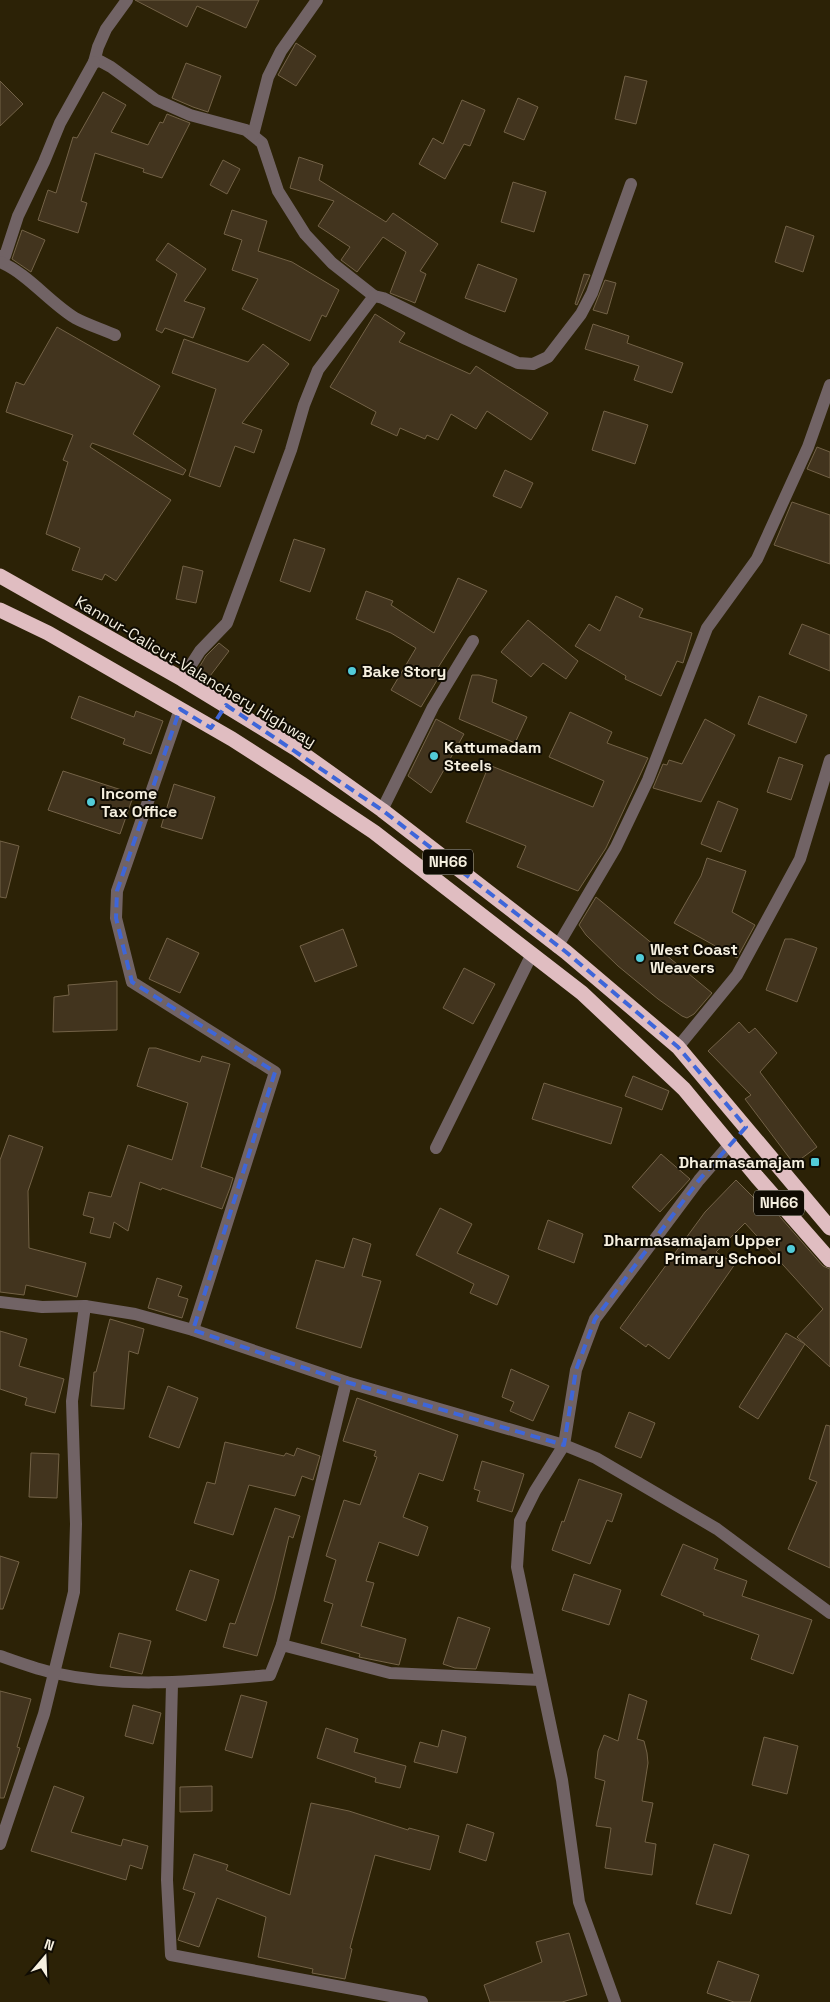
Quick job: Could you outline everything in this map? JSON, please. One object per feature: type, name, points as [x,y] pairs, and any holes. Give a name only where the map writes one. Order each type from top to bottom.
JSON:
[{"type":"highway","name":"Kannur-Calicut-Valanchery Highway","points":[[0,576],[182,679],[295,748],[382,810],[566,952],[678,1047],[830,1228]]},
{"type":"highway","name":"NH66","points":[[0,610],[48,633],[180,709],[302,784],[374,832],[582,993],[684,1089],[830,1260]]},
{"type":"highway","points":[[211,728],[226,705]]},
{"type":"highway","points":[[730,1144],[746,1127]]},
{"type":"street","points":[[0,256],[4,256],[18,216],[60,123],[94,62],[106,29],[128,0]]},
{"type":"street","points":[[253,135],[268,77],[281,51],[317,0]]},
{"type":"street","points":[[94,62],[100,61],[111,67],[156,100],[190,115],[246,130],[262,143],[278,191],[305,234],[332,262],[374,296],[383,298],[518,363],[533,364],[548,357],[581,314],[592,293],[631,184]]},
{"type":"street","points":[[0,262],[13,268],[35,288],[75,318],[115,335]]},
{"type":"street","points":[[182,679],[200,651],[227,623],[291,450],[304,406],[318,370],[374,296]]},
{"type":"street","points":[[558,947],[616,847],[648,780],[707,628],[757,559],[808,447],[830,385]]},
{"type":"street","points":[[382,810],[433,708],[473,641]]},
{"type":"street","points":[[180,709],[117,890],[116,918],[132,982],[275,1072],[193,1330]]},
{"type":"street","points":[[678,1047],[736,975],[800,859],[830,760]]},
{"type":"street","points":[[436,1148],[532,954]]},
{"type":"street","points":[[615,2002],[580,1902],[562,1780],[517,1567],[520,1522],[535,1491],[564,1445],[576,1370],[595,1319],[700,1180],[730,1144]]},
{"type":"street","points":[[0,1302],[42,1307],[85,1306],[135,1314],[193,1330],[346,1382],[564,1445],[596,1458],[717,1529],[830,1613]]},
{"type":"street","points":[[0,1844],[44,1714],[74,1592],[76,1524],[72,1401],[85,1306]]},
{"type":"street","points":[[0,1656],[54,1673],[133,1683],[172,1684],[270,1676],[282,1646],[346,1382]]},
{"type":"street","points":[[282,1646],[390,1673],[540,1680]]},
{"type":"street","points":[[172,1684],[167,1880],[171,1956],[422,2002]]},
{"type":"highlighted area","points":[[226,705],[382,810],[566,952],[678,1047],[746,1127],[699,1180],[595,1319],[576,1370],[564,1445],[346,1382],[193,1330],[275,1072],[132,982],[116,918],[117,891],[180,709],[211,728]]},
{"type":"building","points":[[135,0],[259,0],[246,28],[197,6],[187,27]]},
{"type":"building","points":[[296,43],[316,56],[296,86],[278,75]]},
{"type":"building","points":[[186,63],[221,76],[208,112],[172,98]]},
{"type":"building","points":[[625,76],[647,81],[636,124],[615,119]]},
{"type":"building","points":[[0,81],[23,104],[0,126]]},
{"type":"building","points":[[103,92],[126,105],[111,132],[148,145],[160,122],[163,123],[167,114],[190,123],[162,178],[143,172],[144,169],[95,153],[81,201],[87,203],[78,233],[38,220],[48,190],[56,193],[73,137],[77,138]]},
{"type":"building","points":[[518,98],[538,107],[524,140],[504,132]]},
{"type":"building","points":[[462,100],[485,110],[470,146],[464,144],[445,179],[419,164],[433,138],[443,144]]},
{"type":"building","points":[[299,157],[323,165],[319,180],[386,222],[393,213],[438,244],[420,271],[426,274],[415,303],[390,293],[406,252],[383,237],[357,272],[341,260],[350,247],[318,226],[334,201],[290,188]]},
{"type":"building","points":[[223,160],[240,169],[227,194],[210,185]]},
{"type":"building","points":[[513,182],[546,192],[534,232],[501,222]]},
{"type":"building","points":[[232,210],[267,221],[258,251],[292,262],[339,290],[326,317],[322,315],[310,341],[242,309],[258,279],[232,270],[242,240],[224,234]]},
{"type":"building","points":[[786,226],[814,236],[803,272],[775,262]]},
{"type":"building","points":[[22,230],[45,240],[31,272],[12,259]]},
{"type":"building","points":[[168,243],[206,269],[184,301],[205,308],[193,338],[165,328],[162,333],[156,330],[177,274],[156,260]]},
{"type":"building","points":[[478,264],[517,279],[505,312],[465,298]]},
{"type":"building","points":[[584,274],[590,275],[577,305],[575,304]]},
{"type":"building","points":[[605,280],[616,283],[607,314],[593,310]]},
{"type":"building","points":[[375,314],[405,333],[399,342],[470,374],[476,366],[548,413],[531,440],[487,411],[476,429],[451,414],[438,440],[427,435],[425,439],[400,428],[397,436],[371,424],[376,412],[330,387]]},
{"type":"building","points":[[593,324],[629,336],[627,343],[683,363],[672,393],[634,380],[639,366],[585,349]]},
{"type":"building","points":[[57,327],[160,386],[133,434],[186,470],[183,475],[92,443],[90,447],[171,500],[116,581],[105,574],[102,580],[72,570],[80,548],[46,534],[68,462],[63,460],[73,435],[6,412],[16,382],[24,385]]},
{"type":"building","points":[[184,339],[248,362],[263,344],[289,364],[242,423],[262,430],[254,453],[235,446],[220,487],[189,476],[216,389],[172,373]]},
{"type":"building","points":[[604,411],[648,425],[635,464],[592,450]]},
{"type":"building","points":[[817,447],[830,452],[830,478],[807,469]]},
{"type":"building","points":[[505,470],[533,483],[521,508],[493,496]]},
{"type":"building","points":[[792,502],[830,515],[830,564],[774,545]]},
{"type":"building","points":[[294,539],[325,549],[310,592],[280,581]]},
{"type":"building","points":[[183,566],[203,571],[196,603],[176,599]]},
{"type":"building","points":[[458,578],[487,591],[434,674],[439,677],[421,707],[391,690],[416,648],[391,633],[356,619],[366,591],[393,601],[391,605],[434,633]]},
{"type":"building","points":[[616,596],[643,609],[639,617],[692,633],[683,663],[677,661],[661,696],[625,679],[626,676],[575,646],[589,624],[600,631]]},
{"type":"building","points":[[528,620],[578,661],[566,679],[543,663],[531,677],[501,652]]},
{"type":"building","points":[[802,624],[830,635],[830,671],[789,654]]},
{"type":"building","points":[[219,643],[229,651],[207,680],[197,671],[206,656]]},
{"type":"building","points":[[472,675],[497,680],[492,702],[527,717],[515,743],[459,719]]},
{"type":"building","points":[[79,696],[134,717],[136,711],[163,721],[151,754],[123,744],[125,739],[71,718]]},
{"type":"building","points":[[759,696],[807,715],[796,743],[748,724]]},
{"type":"building","points":[[570,712],[612,732],[607,743],[648,758],[606,848],[578,891],[517,867],[526,846],[466,822],[489,765],[593,807],[604,781],[549,757]]},
{"type":"building","name":"Kattumadam Steels","points":[[436,719],[464,734],[431,793],[408,776]]},
{"type":"building","points":[[705,719],[735,735],[701,802],[653,788],[663,764],[667,765],[669,760],[682,764]]},
{"type":"building","points":[[779,757],[803,765],[791,800],[767,792]]},
{"type":"building","name":"Income Tax Office","points":[[63,771],[134,794],[120,834],[48,810]]},
{"type":"building","points":[[174,784],[215,797],[202,839],[161,827]]},
{"type":"building","points":[[718,801],[738,809],[721,852],[701,844]]},
{"type":"building","points":[[0,841],[19,846],[6,898],[0,897]]},
{"type":"building","points":[[707,858],[746,871],[732,912],[755,925],[737,958],[674,923],[701,876]]},
{"type":"building","name":"West Coast Weavers","points":[[596,897],[712,993],[694,1014],[687,1018],[682,1016],[658,999],[618,966],[586,935],[579,925]]},
{"type":"building","points":[[343,929],[357,966],[315,982],[300,946]]},
{"type":"building","points":[[167,938],[199,953],[180,993],[149,979]]},
{"type":"building","points":[[785,939],[792,939],[817,948],[797,1002],[766,990]]},
{"type":"building","points":[[464,968],[495,984],[473,1024],[443,1008]]},
{"type":"building","points":[[117,981],[117,1030],[53,1032],[54,997],[69,995],[68,985]]},
{"type":"building","points":[[739,1022],[749,1033],[755,1028],[777,1053],[760,1072],[817,1147],[794,1164],[745,1099],[751,1095],[708,1051]]},
{"type":"building","points":[[149,1048],[156,1048],[200,1062],[202,1056],[230,1064],[201,1167],[233,1178],[230,1188],[222,1209],[140,1182],[128,1231],[114,1222],[110,1238],[90,1233],[94,1218],[83,1215],[89,1192],[111,1197],[128,1145],[172,1160],[188,1103],[137,1086]]},
{"type":"building","points":[[633,1076],[669,1091],[662,1110],[625,1096]]},
{"type":"building","points":[[544,1083],[622,1108],[611,1144],[532,1119]]},
{"type":"building","points":[[9,1135],[43,1147],[28,1191],[29,1248],[86,1263],[77,1297],[26,1285],[24,1295],[0,1292],[0,1160]]},
{"type":"building","points":[[661,1154],[690,1179],[660,1212],[632,1187]]},
{"type":"building","points":[[736,1180],[770,1214],[774,1210],[823,1266],[830,1269],[830,1367],[797,1337],[823,1309],[745,1223],[716,1252],[735,1264],[669,1359],[648,1344],[646,1347],[620,1328],[705,1212]]},
{"type":"building","points":[[440,1208],[472,1224],[457,1253],[509,1276],[497,1305],[470,1293],[474,1284],[416,1255]]},
{"type":"building","points":[[548,1220],[583,1234],[574,1263],[538,1249]]},
{"type":"building","points":[[353,1238],[371,1244],[362,1276],[381,1281],[361,1348],[296,1328],[316,1260],[344,1268]]},
{"type":"building","points":[[157,1278],[182,1286],[178,1296],[188,1299],[182,1318],[148,1308]]},
{"type":"building","points":[[110,1319],[144,1329],[138,1354],[129,1351],[124,1409],[91,1406],[94,1372],[96,1372]]},
{"type":"building","points":[[0,1331],[27,1339],[19,1366],[64,1379],[55,1413],[25,1405],[27,1398],[0,1389]]},
{"type":"building","points":[[786,1333],[805,1344],[758,1419],[739,1407]]},
{"type":"building","points":[[511,1369],[549,1386],[533,1421],[510,1411],[514,1402],[502,1397]]},
{"type":"building","points":[[168,1386],[198,1398],[179,1448],[149,1437]]},
{"type":"building","points":[[357,1398],[458,1435],[443,1481],[419,1473],[403,1517],[428,1527],[418,1556],[379,1542],[366,1581],[374,1583],[361,1626],[406,1639],[399,1665],[359,1657],[360,1654],[321,1643],[333,1604],[324,1601],[336,1560],[326,1556],[344,1500],[360,1505],[377,1457],[374,1456],[376,1451],[343,1441]]},
{"type":"building","points":[[629,1412],[655,1423],[641,1458],[615,1447]]},
{"type":"building","points":[[826,1425],[830,1426],[830,1568],[788,1549],[817,1482],[809,1479]]},
{"type":"building","points":[[225,1442],[284,1456],[286,1453],[294,1456],[297,1448],[320,1456],[313,1480],[302,1476],[295,1496],[249,1485],[233,1535],[194,1523],[207,1482],[215,1484]]},
{"type":"building","points":[[31,1453],[59,1454],[57,1498],[29,1497]]},
{"type":"building","points":[[482,1461],[524,1474],[512,1512],[477,1501],[480,1491],[474,1489]]},
{"type":"building","points":[[579,1479],[622,1494],[612,1522],[607,1520],[590,1564],[552,1550]]},
{"type":"building","points":[[275,1508],[300,1516],[293,1538],[289,1536],[274,1599],[257,1656],[223,1647],[230,1623],[235,1624]]},
{"type":"building","points":[[683,1544],[718,1559],[714,1569],[747,1581],[742,1596],[812,1620],[793,1674],[751,1659],[759,1635],[703,1615],[704,1613],[661,1595]]},
{"type":"building","points":[[0,1556],[19,1562],[3,1609],[0,1609]]},
{"type":"building","points":[[190,1570],[219,1580],[206,1621],[176,1610]]},
{"type":"building","points":[[574,1574],[621,1590],[609,1625],[562,1610]]},
{"type":"building","points":[[458,1617],[490,1628],[476,1669],[455,1668],[443,1664]]},
{"type":"building","points":[[119,1633],[151,1641],[142,1674],[110,1667]]},
{"type":"building","points":[[0,1691],[31,1699],[17,1747],[20,1748],[4,1798],[0,1798]]},
{"type":"building","points":[[629,1694],[647,1701],[637,1739],[644,1741],[648,1763],[642,1801],[653,1803],[645,1842],[656,1844],[652,1875],[605,1868],[611,1828],[596,1826],[605,1781],[595,1778],[598,1751],[604,1735],[618,1741]]},
{"type":"building","points":[[241,1695],[267,1702],[252,1758],[225,1750]]},
{"type":"building","points":[[133,1705],[161,1713],[153,1744],[125,1736]]},
{"type":"building","points":[[326,1728],[358,1739],[354,1752],[406,1766],[400,1788],[375,1782],[376,1778],[317,1758]]},
{"type":"building","points":[[442,1730],[466,1737],[457,1773],[414,1762],[420,1742],[438,1747]]},
{"type":"building","points":[[764,1737],[798,1746],[787,1794],[752,1785]]},
{"type":"building","points":[[54,1786],[84,1797],[71,1832],[121,1846],[123,1839],[148,1846],[142,1869],[130,1865],[126,1880],[31,1851]]},
{"type":"building","points":[[212,1786],[212,1811],[180,1812],[180,1787]]},
{"type":"building","points":[[311,1803],[349,1811],[408,1830],[409,1828],[439,1836],[430,1870],[375,1855],[350,1948],[352,1949],[345,1979],[312,1973],[313,1969],[258,1957],[266,1917],[217,1898],[199,1947],[178,1940],[195,1893],[183,1889],[194,1854],[228,1865],[226,1870],[290,1895]]},
{"type":"building","points":[[467,1824],[494,1833],[486,1861],[459,1852]]},
{"type":"building","points":[[714,1844],[749,1855],[731,1914],[696,1904]]},
{"type":"building","points":[[569,1933],[587,1995],[562,2002],[490,2002],[484,1985],[542,1962],[536,1942]]},
{"type":"building","points":[[718,1961],[759,1975],[750,2002],[734,2002],[707,1993]]},
{"type":"place","name":"Bake Story","points":[[352,671]]},
{"type":"place","name":"Kattumadam Steels","points":[[434,756]]},
{"type":"place","name":"Income Tax Office","points":[[91,802]]},
{"type":"place","name":"West Coast Weavers","points":[[640,958]]},
{"type":"place","name":"Dharmasamajam","points":[[815,1162]]},
{"type":"place","name":"Dharmasamajam Upper Primary School","points":[[791,1249]]}]
